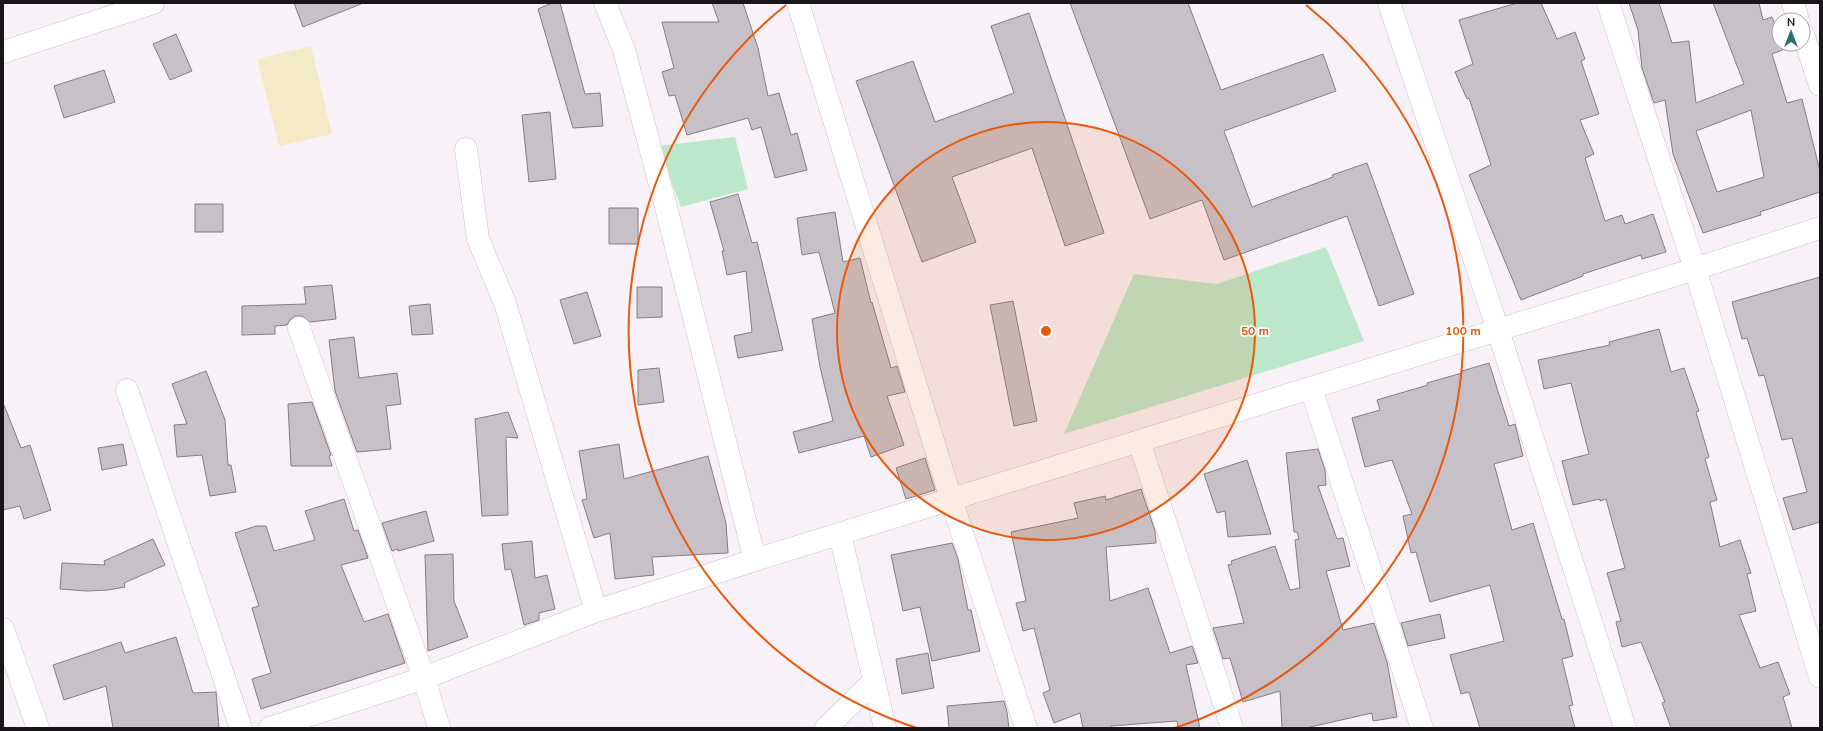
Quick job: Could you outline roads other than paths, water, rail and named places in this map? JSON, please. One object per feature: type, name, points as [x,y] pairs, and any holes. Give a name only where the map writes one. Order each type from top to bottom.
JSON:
[{"type":"street","points":[[3,52],[152,3]]},
{"type":"street","points":[[605,3],[624,50],[659,180],[755,560]]},
{"type":"street","points":[[798,3],[951,499],[1026,728]]},
{"type":"street","points":[[1389,3],[1498,330],[1625,728]]},
{"type":"street","points":[[1608,3],[1695,269],[1820,677]]},
{"type":"street","points":[[1809,52],[1820,85]]},
{"type":"street","points":[[466,149],[478,239],[505,303],[596,611]]},
{"type":"street","points":[[270,728],[424,678],[596,611],[951,499],[1695,269],[1820,228]]},
{"type":"street","points":[[300,328],[424,678],[439,728]]},
{"type":"street","points":[[1311,388],[1422,728]]},
{"type":"street","points":[[127,390],[241,728]]},
{"type":"street","points":[[1139,441],[1232,728]]},
{"type":"street","points":[[840,534],[885,728]]},
{"type":"street","points":[[3,629],[38,728]]},
{"type":"street","points":[[826,728],[874,681]]}]
